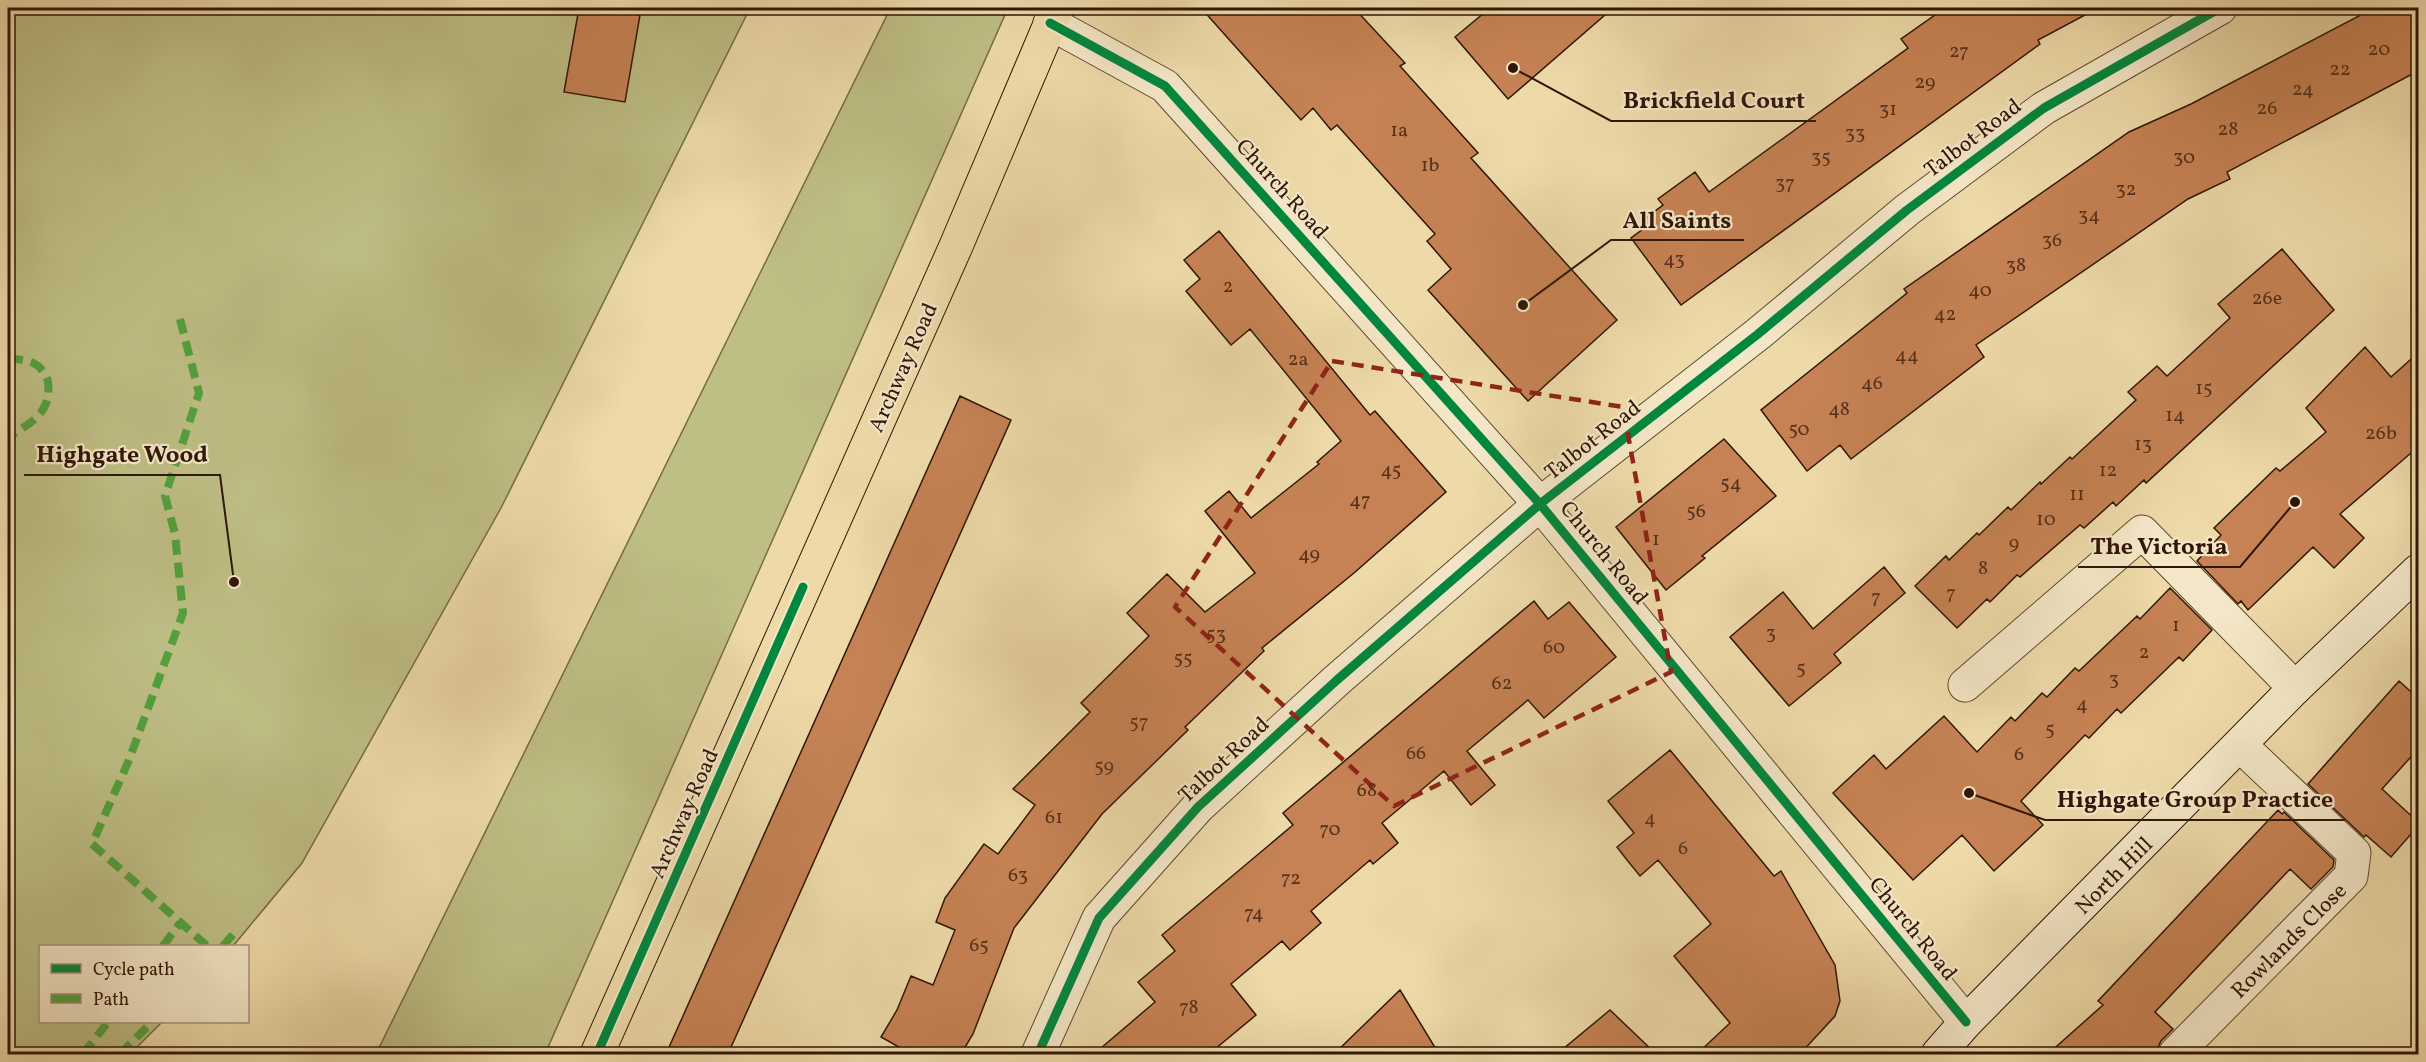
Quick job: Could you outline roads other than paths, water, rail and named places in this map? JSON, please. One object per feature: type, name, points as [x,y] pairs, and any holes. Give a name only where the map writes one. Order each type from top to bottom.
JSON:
[{"type":"highway","name":"Archway Road","points":[[597,1054],[956,246],[1053,15]]},
{"type":"street","name":"Talbot Road","points":[[1038,1054],[1100,918],[1198,807],[1337,681],[1540,504],[1758,334],[1907,210],[2044,108],[2220,8]]},
{"type":"street","name":"Church Road","points":[[1053,15],[1166,87],[1540,504],[1966,1022]]},
{"type":"street","points":[[1965,685],[2142,532],[2295,688]]},
{"type":"street","name":"North Hill","points":[[1938,1054],[1966,1022],[2241,746],[2295,688],[2418,572]]},
{"type":"street","name":"Rowlands Close","points":[[2175,1054],[2351,876],[2354,853],[2241,746]]},
{"type":"place","name":"Brickfield Court","points":[[1513,68]]},
{"type":"place","name":"All Saints","points":[[1523,305]]},
{"type":"place","name":"The Victoria","points":[[2295,502]]},
{"type":"place","name":"Highgate Wood","points":[[234,582]]},
{"type":"place","name":"Highgate Group Practice","points":[[1969,793]]}]
